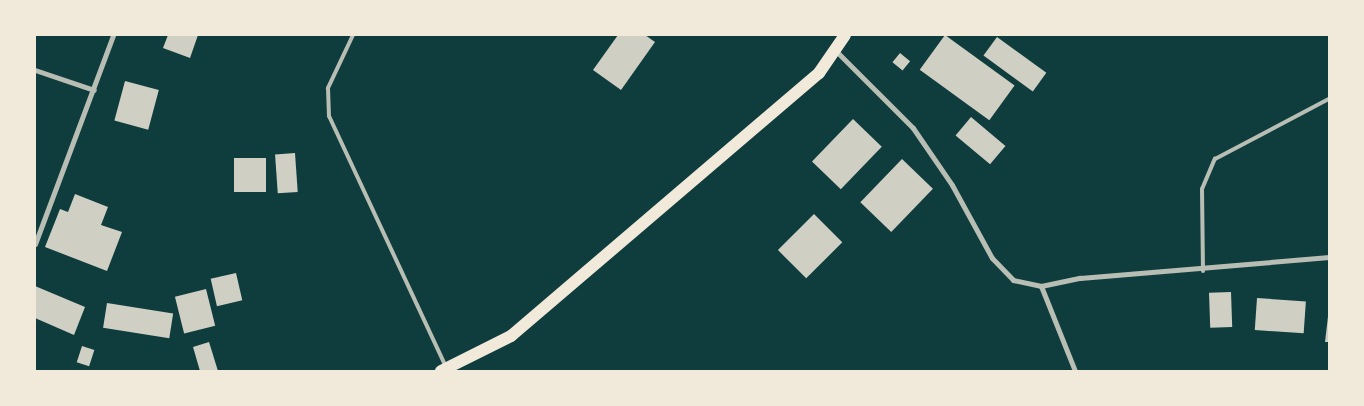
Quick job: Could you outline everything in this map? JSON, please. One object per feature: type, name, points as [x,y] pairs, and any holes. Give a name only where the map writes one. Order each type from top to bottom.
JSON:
[{"type":"main road","points":[[444,370],[511,336],[819,73],[845,35]]},
{"type":"street","points":[[35,244],[113,35]]},
{"type":"street","points":[[835,50],[913,128],[1001,271],[1028,286],[1041,286],[1087,277],[1203,270],[1329,257]]},
{"type":"street","points":[[35,70],[94,90]]},
{"type":"street","points":[[1041,286],[1076,371]]},
{"type":"lane","points":[[353,35],[328,88],[329,116],[444,370]]},
{"type":"lane","points":[[1203,270],[1202,189],[1215,159],[1329,99]]},
{"type":"building","points":[[168,35],[198,35],[190,58],[163,48]]},
{"type":"building","points":[[618,35],[645,35],[655,42],[621,90],[593,70]]},
{"type":"building","points":[[945,35],[1015,86],[989,120],[920,70]]},
{"type":"building","points":[[997,37],[1046,73],[1033,91],[983,56]]},
{"type":"building","points":[[900,53],[910,61],[903,71],[892,62]]},
{"type":"building","points":[[125,81],[159,90],[148,130],[114,121]]},
{"type":"building","points":[[971,117],[1005,146],[990,164],[956,135]]},
{"type":"building","points":[[853,119],[882,147],[841,189],[812,161]]},
{"type":"building","points":[[295,153],[298,192],[278,193],[275,154]]},
{"type":"building","points":[[234,158],[266,158],[266,192],[234,192]]},
{"type":"building","points":[[902,159],[933,189],[891,232],[860,202]]},
{"type":"building","points":[[75,194],[108,207],[101,225],[122,232],[107,271],[45,247],[60,209],[68,212]]},
{"type":"building","points":[[814,214],[842,242],[806,278],[778,250]]},
{"type":"building","points":[[236,273],[242,300],[217,306],[211,279]]},
{"type":"building","points":[[35,286],[85,307],[74,335],[35,318]]},
{"type":"building","points":[[206,289],[215,326],[184,334],[175,297]]},
{"type":"building","points":[[1231,292],[1232,327],[1210,328],[1209,293]]},
{"type":"building","points":[[1257,298],[1306,301],[1304,333],[1255,330]]},
{"type":"building","points":[[107,303],[173,313],[169,338],[103,328]]},
{"type":"building","points":[[1329,308],[1329,342],[1325,342]]},
{"type":"building","points":[[209,342],[218,371],[200,371],[193,347]]},
{"type":"building","points":[[82,346],[94,350],[89,366],[77,362]]}]
